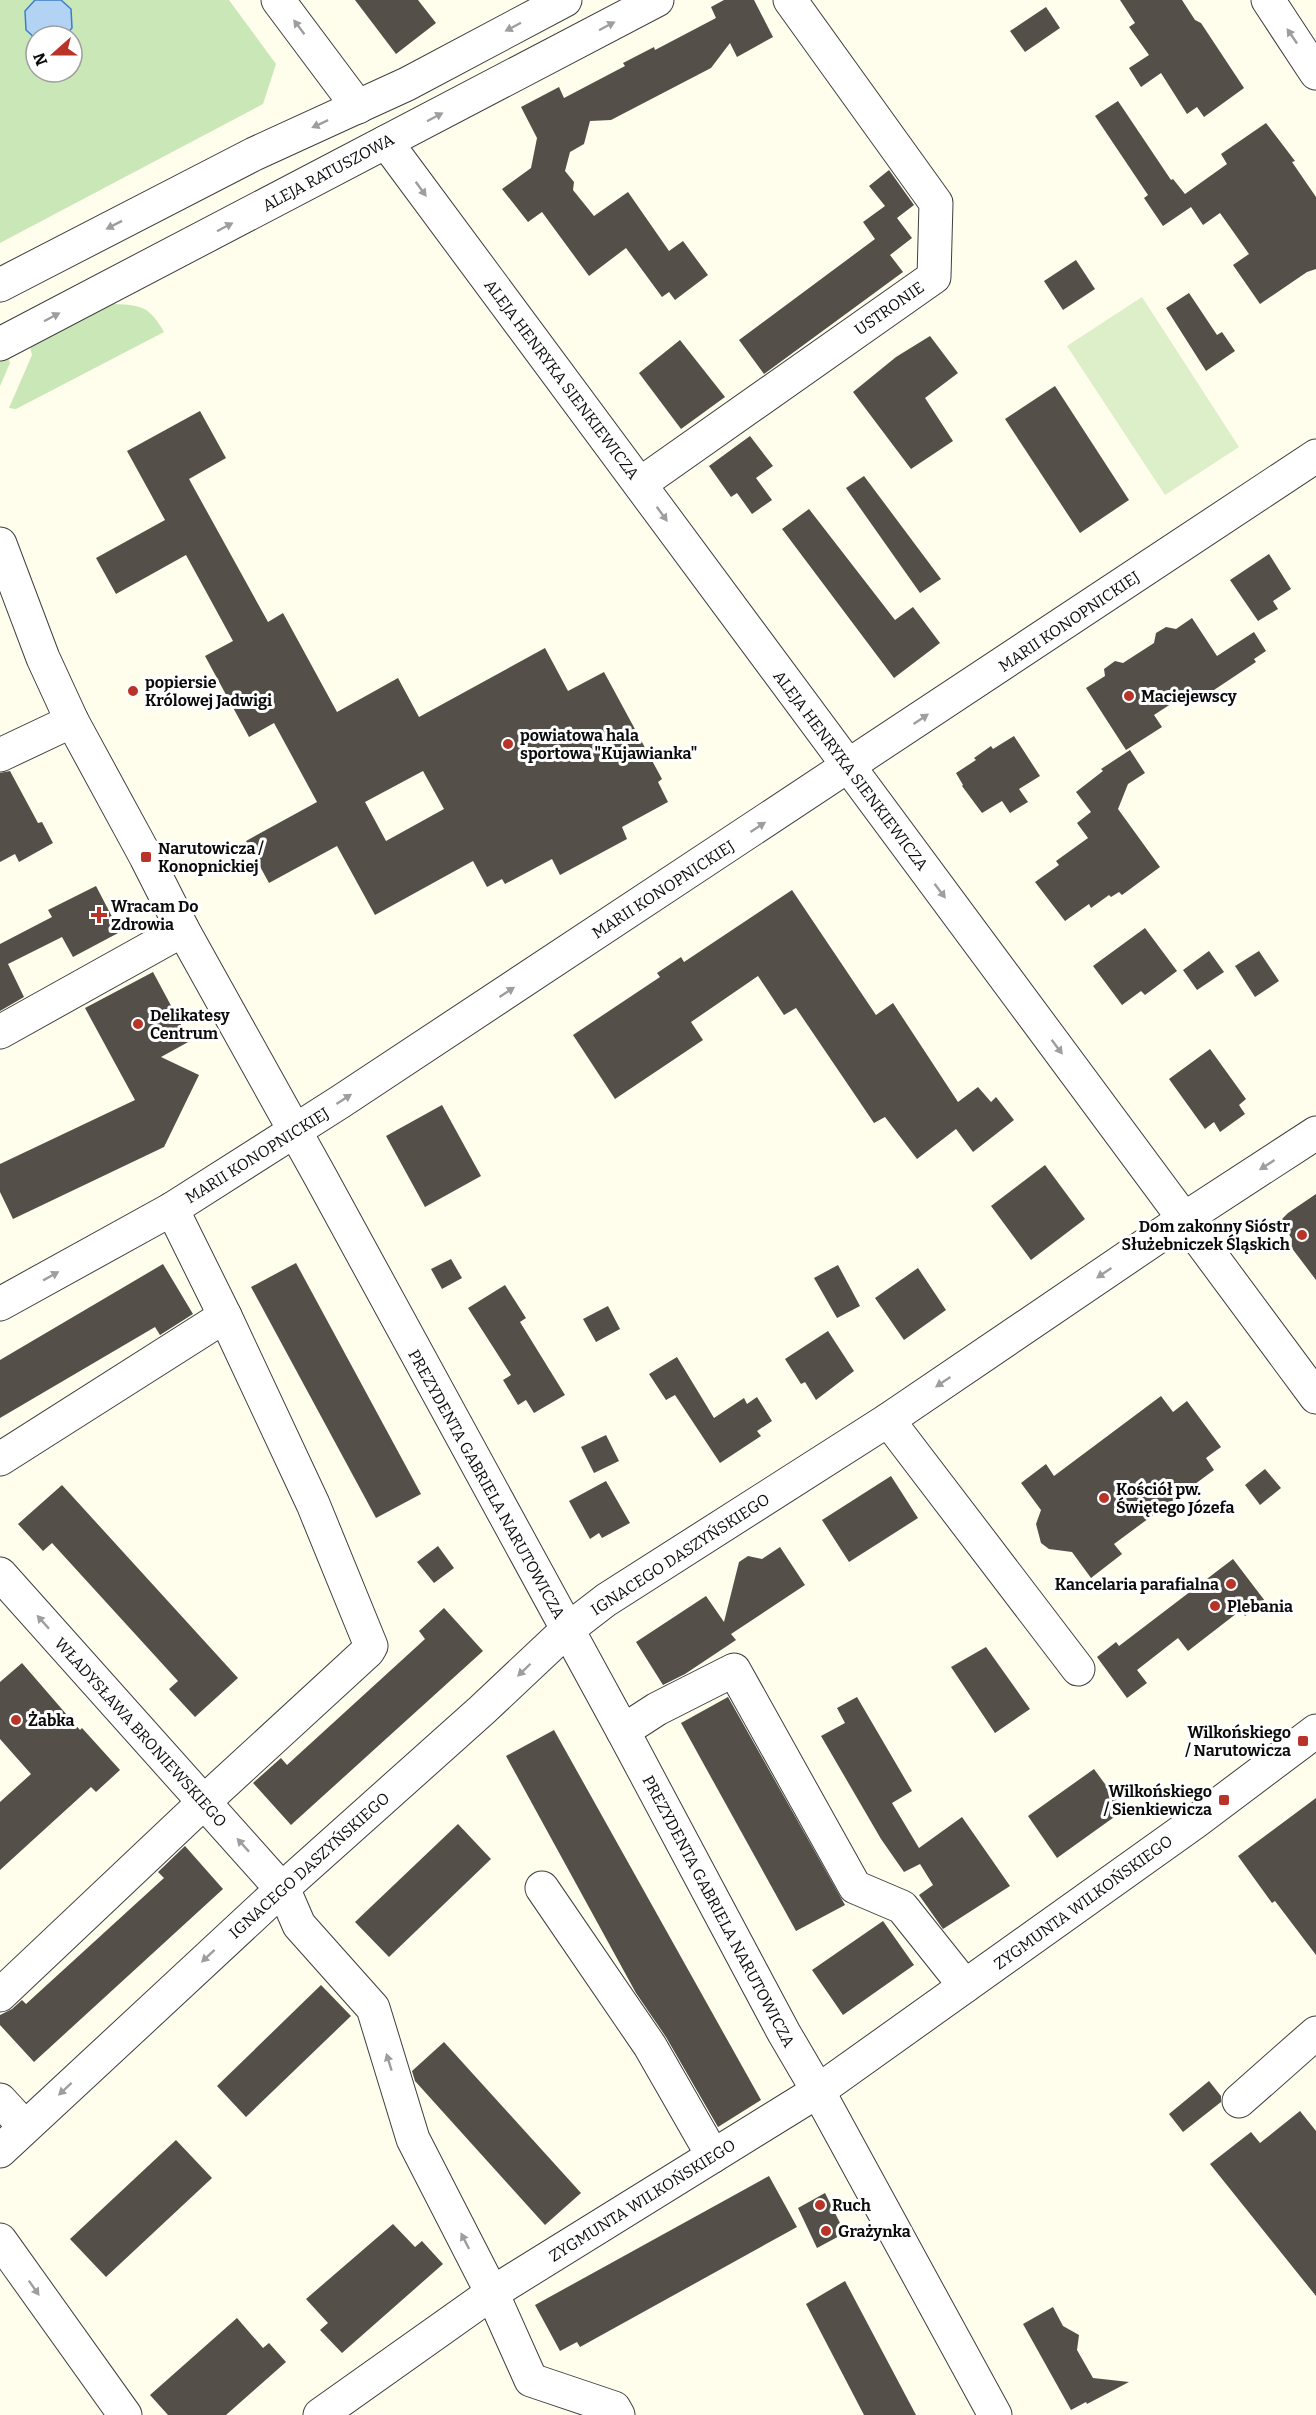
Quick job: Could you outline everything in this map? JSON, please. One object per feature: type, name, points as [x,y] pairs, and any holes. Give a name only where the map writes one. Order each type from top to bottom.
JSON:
[{"type":"street","points":[[278,0],[358,106]]},
{"type":"street","points":[[0,285],[254,154],[407,84],[565,0]]},
{"type":"street","name":"ALEJA RATUSZOWA","points":[[0,344],[657,0]]},
{"type":"street","name":"USTRONIE","points":[[640,484],[933,277],[936,204],[790,0]]},
{"type":"street","points":[[1268,0],[1316,73]]},
{"type":"street","name":"ALEJA HENRYKA SIENKIEWICZA","points":[[386,142],[1316,1397]]},
{"type":"street","name":"MARII KONOPNICKIEJ","points":[[0,1304],[172,1209],[295,1130],[849,767],[1316,456]]},
{"type":"street","name":"PREZYDENTA GABRIELA NARUTOWICZA","points":[[0,544],[43,658],[72,721],[147,857],[183,930],[295,1130],[623,1731],[784,2033],[818,2091],[994,2415]]},
{"type":"street","points":[[0,755],[72,721]]},
{"type":"street","points":[[0,1032],[183,930]]},
{"type":"street","name":"IGNACEGO DASZYŃSKIEGO","points":[[0,2151],[24,2126],[283,1888],[482,1710],[567,1630],[606,1600],[888,1420],[1184,1219],[1316,1133]]},
{"type":"street","points":[[0,1995],[368,1652],[370,1646],[313,1504],[172,1209]]},
{"type":"street","points":[[0,1459],[225,1316]]},
{"type":"street","points":[[888,1420],[1078,1670]]},
{"type":"street","name":"WŁADYSŁAWA BRONIEWSKIEGO","points":[[0,1574],[283,1888],[299,1925],[373,2008],[413,2139],[492,2293],[531,2380],[614,2408],[618,2415]]},
{"type":"street","points":[[623,1731],[657,1709],[734,1670],[855,1887],[902,1907],[965,1986]]},
{"type":"street","name":"ZYGMUNTA WILKOŃSKIEGO","points":[[320,2415],[492,2293],[818,2091],[1195,1822],[1316,1731]]},
{"type":"street","points":[[542,1888],[650,2046],[713,2156]]},
{"type":"street","points":[[1239,2101],[1316,2033]]},
{"type":"street","points":[[0,2100],[24,2126]]},
{"type":"street","points":[[0,2240],[125,2415]]},
{"type":"green space","points":[[0,0],[229,0],[276,64],[263,104],[0,243]]},
{"type":"green space","points":[[1142,297],[1239,447],[1165,495],[1067,346]]},
{"type":"green space","points":[[114,304],[132,305],[144,309],[154,317],[164,332],[16,409],[9,408],[32,355],[30,347],[101,308]]},
{"type":"green space","points":[[8,357],[10,363],[0,386],[0,362]]},
{"type":"water","points":[[35,0],[61,0],[71,9],[72,24],[26,24],[25,11]]},
{"type":"building","points":[[355,0],[418,0],[436,23],[396,54]]},
{"type":"building","points":[[724,0],[754,0],[773,37],[737,57],[730,43],[711,68],[611,120],[590,121],[584,144],[570,152],[565,171],[574,182],[573,190],[594,216],[628,192],[669,251],[683,241],[708,275],[675,300],[669,292],[662,297],[626,248],[589,276],[542,212],[528,222],[502,189],[531,168],[537,138],[521,107],[559,87],[564,98],[625,66],[623,63],[654,47],[655,50],[716,18],[711,7]]},
{"type":"building","points":[[1120,0],[1182,0],[1195,20],[1201,23],[1244,88],[1204,117],[1197,107],[1187,114],[1161,73],[1141,87],[1129,68],[1149,55],[1129,27],[1135,23]]},
{"type":"building","points":[[1046,7],[1060,28],[1025,52],[1010,31]]},
{"type":"building","points":[[1118,101],[1171,180],[1173,179],[1185,194],[1227,164],[1221,154],[1266,123],[1295,161],[1292,162],[1316,197],[1316,269],[1307,272],[1260,304],[1233,265],[1249,254],[1220,213],[1203,225],[1191,207],[1163,226],[1144,198],[1148,195],[1095,116]]},
{"type":"building","points":[[889,170],[914,205],[897,218],[912,238],[890,255],[903,272],[764,374],[739,340],[875,239],[863,222],[885,206],[869,186]]},
{"type":"building","points":[[1076,260],[1095,289],[1063,310],[1044,281]]},
{"type":"building","points":[[1189,293],[1217,335],[1222,332],[1235,351],[1206,371],[1166,308]]},
{"type":"building","points":[[930,336],[958,373],[925,398],[953,441],[911,469],[853,392],[896,357]]},
{"type":"building","points":[[680,340],[725,397],[681,429],[639,373]]},
{"type":"building","points":[[1055,386],[1129,500],[1080,533],[1005,419]]},
{"type":"building","points":[[200,411],[226,458],[189,479],[268,622],[283,613],[337,712],[398,678],[419,717],[545,648],[568,691],[604,672],[662,779],[658,782],[668,802],[622,827],[627,839],[560,875],[552,859],[505,884],[502,879],[487,887],[473,861],[375,915],[337,846],[269,883],[246,841],[317,802],[274,723],[249,737],[205,656],[233,641],[186,555],[116,594],[96,558],[165,520],[127,451]],"holes":[[[423,771],[444,809],[386,841],[365,802]]]},
{"type":"building","points":[[750,436],[773,466],[756,478],[772,500],[752,514],[737,493],[731,497],[709,466]]},
{"type":"building","points":[[864,476],[941,579],[920,593],[846,488]]},
{"type":"building","points":[[809,509],[895,620],[913,607],[940,643],[894,678],[782,529]]},
{"type":"building","points":[[1269,554],[1291,589],[1273,601],[1278,609],[1258,621],[1230,580]]},
{"type":"building","points":[[1192,618],[1217,656],[1254,632],[1266,651],[1254,659],[1256,662],[1196,702],[1189,692],[1154,715],[1162,727],[1126,750],[1086,688],[1105,676],[1104,669],[1115,661],[1123,663],[1154,643],[1156,633],[1166,627],[1176,629]]},
{"type":"building","points":[[1014,736],[1040,776],[1019,789],[1028,802],[1010,813],[1002,801],[982,813],[962,786],[956,773],[976,760],[974,758],[991,746],[993,749]]},
{"type":"building","points":[[1130,750],[1145,773],[1128,784],[1118,809],[1160,867],[1122,895],[1119,892],[1111,897],[1109,895],[1091,908],[1089,904],[1065,921],[1035,882],[1059,865],[1056,861],[1088,838],[1077,823],[1091,812],[1076,792],[1103,771],[1101,769]]},
{"type":"building","points":[[10,771],[38,823],[42,822],[53,843],[19,862],[15,854],[0,862],[0,773]]},
{"type":"building","points":[[96,886],[120,932],[73,957],[62,937],[8,964],[24,997],[0,1011],[0,944],[52,917],[48,910]]},
{"type":"building","points":[[792,890],[876,1015],[893,1003],[958,1102],[978,1087],[991,1102],[996,1097],[1014,1120],[973,1152],[956,1129],[917,1159],[885,1117],[874,1123],[796,1008],[784,1015],[758,976],[691,1022],[703,1040],[615,1099],[573,1035],[660,977],[657,973],[681,957],[684,962]]},
{"type":"building","points":[[1145,928],[1177,971],[1145,995],[1141,991],[1122,1005],[1093,966]]},
{"type":"building","points":[[1209,951],[1224,972],[1197,990],[1183,970]]},
{"type":"building","points":[[1259,951],[1279,981],[1255,997],[1235,966]]},
{"type":"building","points":[[153,972],[190,1041],[161,1057],[199,1075],[164,1147],[13,1219],[0,1192],[0,1164],[135,1100],[85,1008]]},
{"type":"building","points":[[1210,1049],[1246,1099],[1239,1105],[1245,1114],[1220,1132],[1214,1122],[1205,1129],[1169,1079]]},
{"type":"building","points":[[442,1105],[481,1176],[425,1207],[386,1136]]},
{"type":"building","points":[[1045,1165],[1085,1219],[1031,1260],[991,1206]]},
{"type":"building","name":"Dom zakonny Sióstr Służebniczek Śląskich","points":[[1316,1194],[1316,1280],[1291,1247],[1292,1239],[1280,1221]]},
{"type":"building","points":[[451,1259],[462,1278],[442,1289],[431,1269]]},
{"type":"building","points":[[296,1263],[421,1494],[376,1518],[251,1287]]},
{"type":"building","points":[[163,1264],[193,1314],[160,1335],[155,1327],[0,1418],[0,1360]]},
{"type":"building","points":[[838,1265],[860,1306],[837,1318],[814,1278]]},
{"type":"building","points":[[918,1268],[946,1310],[904,1340],[875,1298]]},
{"type":"building","points":[[505,1285],[526,1318],[520,1322],[565,1395],[534,1413],[526,1400],[518,1405],[503,1380],[511,1375],[468,1308]]},
{"type":"building","points":[[608,1306],[620,1329],[596,1342],[583,1319]]},
{"type":"building","points":[[828,1331],[854,1371],[816,1400],[805,1382],[801,1384],[785,1359]]},
{"type":"building","points":[[677,1357],[714,1418],[744,1398],[747,1404],[757,1397],[772,1421],[757,1431],[761,1436],[720,1463],[675,1395],[666,1400],[649,1374]]},
{"type":"building","name":"Kościół pw. Świętego Józefa","points":[[1161,1396],[1173,1412],[1187,1401],[1221,1447],[1206,1458],[1214,1470],[1114,1544],[1122,1554],[1091,1578],[1072,1552],[1049,1549],[1041,1543],[1036,1524],[1041,1510],[1021,1483],[1046,1464],[1054,1476]]},
{"type":"building","points":[[606,1435],[619,1461],[594,1473],[581,1447]]},
{"type":"building","points":[[1265,1469],[1281,1488],[1260,1505],[1245,1485]]},
{"type":"building","points":[[891,1476],[918,1518],[849,1562],[822,1520]]},
{"type":"building","points":[[606,1481],[630,1523],[602,1538],[599,1533],[590,1539],[569,1501]]},
{"type":"building","points":[[62,1485],[238,1678],[195,1717],[169,1689],[178,1681],[52,1543],[43,1551],[18,1524]]},
{"type":"building","points":[[438,1546],[454,1568],[434,1583],[417,1562]]},
{"type":"building","points":[[780,1547],[805,1585],[731,1634],[736,1640],[685,1674],[663,1685],[636,1642],[706,1596],[724,1622],[739,1562],[748,1556],[762,1559]]},
{"type":"building","name":"Plebania","points":[[1233,1559],[1265,1601],[1245,1616],[1241,1610],[1188,1651],[1178,1638],[1137,1670],[1147,1683],[1127,1698],[1097,1657],[1116,1642],[1119,1646]]},
{"type":"building","points":[[444,1608],[483,1651],[291,1825],[253,1783],[281,1758],[287,1765],[425,1639],[419,1631]]},
{"type":"building","points":[[986,1647],[1030,1709],[995,1733],[951,1667]]},
{"type":"building","points":[[22,1663],[80,1730],[82,1728],[120,1770],[96,1792],[91,1787],[0,1870],[0,1802],[31,1774],[0,1739],[0,1682]]},
{"type":"building","points":[[728,1697],[845,1905],[796,1931],[681,1723]]},
{"type":"building","points":[[857,1697],[912,1791],[892,1803],[919,1848],[962,1817],[1010,1886],[943,1929],[919,1895],[933,1885],[920,1864],[904,1872],[881,1839],[821,1736],[845,1723],[837,1708]]},
{"type":"building","points":[[554,1730],[761,2100],[718,2127],[666,2037],[636,1993],[506,1756]]},
{"type":"building","points":[[1094,1769],[1124,1810],[1057,1858],[1028,1816]]},
{"type":"building","points":[[1316,1798],[1316,1955],[1275,1901],[1272,1903],[1238,1856]]},
{"type":"building","points":[[458,1824],[491,1859],[389,1957],[355,1922]]},
{"type":"building","points":[[185,1846],[223,1889],[34,2062],[0,2025],[0,2015],[12,2009],[22,2000],[26,2004],[164,1878],[158,1872]]},
{"type":"building","points":[[883,1921],[914,1965],[843,2015],[812,1970]]},
{"type":"building","points":[[321,1985],[351,2016],[246,2117],[217,2086]]},
{"type":"building","points":[[444,2042],[581,2193],[545,2225],[415,2081],[412,2071]]},
{"type":"building","points":[[1209,2081],[1221,2096],[1221,2102],[1183,2132],[1169,2114]]},
{"type":"building","points":[[1300,2111],[1316,2131],[1316,2296],[1210,2164],[1251,2132],[1260,2143]]},
{"type":"building","points":[[176,2140],[212,2178],[106,2277],[70,2239]]},
{"type":"building","points":[[769,2176],[797,2227],[580,2347],[577,2342],[560,2351],[535,2305]]},
{"type":"building","points":[[825,2193],[845,2233],[817,2248],[798,2208]]},
{"type":"building","points":[[393,2224],[415,2247],[422,2241],[443,2264],[342,2353],[320,2330],[328,2323],[306,2299]]},
{"type":"building","points":[[845,2281],[916,2415],[864,2415],[806,2304]]},
{"type":"building","points":[[1053,2307],[1063,2326],[1079,2335],[1077,2350],[1093,2378],[1129,2382],[1071,2410],[1023,2324]]},
{"type":"building","points":[[237,2318],[263,2348],[269,2343],[286,2362],[226,2415],[168,2415],[150,2395]]},
{"type":"place","name":"popiersie Królowej Jadwigi","points":[[133,691]]},
{"type":"place","name":"Maciejewscy","points":[[1129,696]]},
{"type":"place","name":"powiatowa hala sportowa \"Kujawianka\"","points":[[508,744]]},
{"type":"place","name":"Narutowicza / Konopnickiej","points":[[146,857]]},
{"type":"place","name":"Wracam Do Zdrowia","points":[[99,915]]},
{"type":"place","name":"Delikatesy Centrum","points":[[138,1024]]},
{"type":"place","name":"Dom zakonny Sióstr Służebniczek Śląskich","points":[[1302,1235]]},
{"type":"place","name":"Kościół pw. Świętego Józefa","points":[[1104,1498]]},
{"type":"place","name":"Kancelaria parafialna","points":[[1231,1584]]},
{"type":"place","name":"Plebania","points":[[1215,1606]]},
{"type":"place","name":"Żabka","points":[[16,1720]]},
{"type":"place","name":"Wilkońskiego / Narutowicza","points":[[1303,1741]]},
{"type":"place","name":"Wilkońskiego / Sienkiewicza","points":[[1224,1800]]},
{"type":"place","name":"Ruch","points":[[820,2205]]},
{"type":"place","name":"Grażynka","points":[[826,2231]]}]
